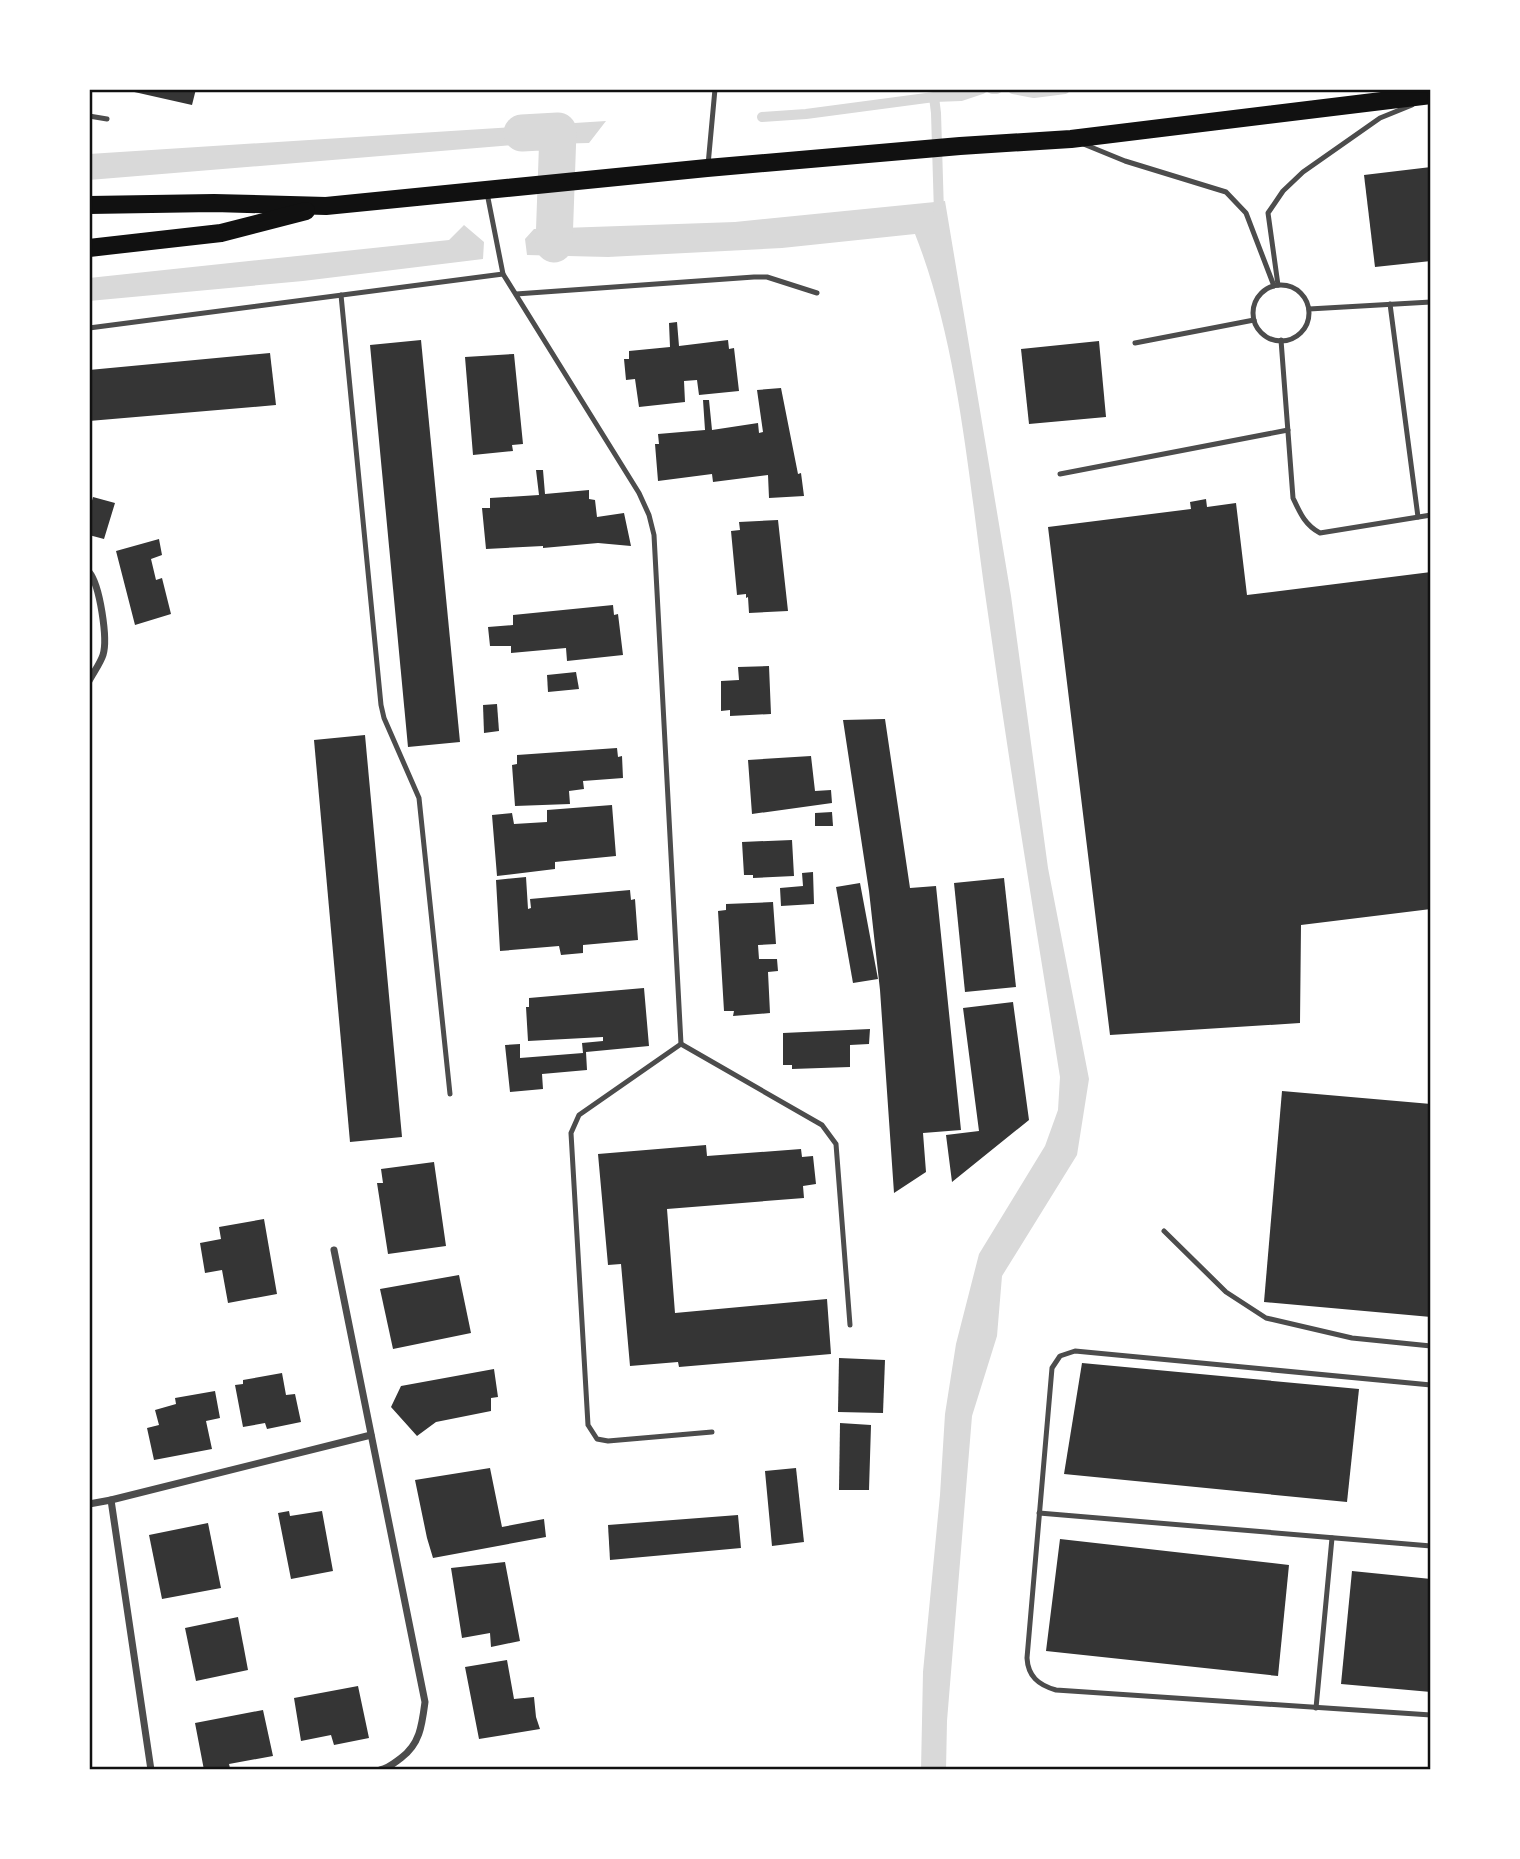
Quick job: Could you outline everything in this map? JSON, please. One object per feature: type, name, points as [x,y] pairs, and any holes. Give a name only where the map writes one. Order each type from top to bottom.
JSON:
[{"type":"main road","points":[[89,205],[214,203],[326,206],[707,168],[1071,139],[1431,96]]},
{"type":"main road","points":[[89,248],[220,233],[326,206]]},
{"type":"street","points":[[89,572],[94,578],[101,605],[104,653],[89,681]]},
{"type":"street","points":[[334,1250],[425,1702],[421,1733],[411,1751],[380,1770]]},
{"type":"street","points":[[89,1504],[371,1435]]},
{"type":"street","points":[[111,1500],[151,1770]]},
{"type":"lane","points":[[707,168],[715,89]]},
{"type":"lane","points":[[1276,286],[1268,213],[1283,191],[1303,172],[1380,118],[1431,96]]},
{"type":"lane","points":[[89,116],[107,119]]},
{"type":"lane","points":[[1071,139],[1125,161],[1226,192],[1246,213],[1276,286]]},
{"type":"lane","points":[[486,190],[503,274],[639,493],[654,535],[681,1044]]},
{"type":"lane","points":[[89,328],[503,274]]},
{"type":"lane","points":[[516,294],[754,276],[767,277],[817,293]]},
{"type":"lane","points":[[1276,286],[1293,287],[1300,293],[1308,309],[1304,328],[1290,339],[1281,340],[1265,335],[1254,320],[1255,303],[1259,295],[1276,286]]},
{"type":"lane","points":[[341,295],[381,705],[384,718],[419,798],[450,1094]]},
{"type":"lane","points":[[1308,309],[1431,302]]},
{"type":"lane","points":[[1390,304],[1418,517]]},
{"type":"lane","points":[[1135,343],[1254,320]]},
{"type":"lane","points":[[1281,340],[1293,498],[1301,516],[1310,527],[1320,533],[1431,515]]},
{"type":"lane","points":[[1060,474],[1288,430]]},
{"type":"lane","points":[[681,1044],[822,1125],[831,1135],[836,1144],[850,1325]]},
{"type":"lane","points":[[681,1044],[579,1115],[573,1124],[571,1133],[588,1425],[597,1440],[608,1441],[712,1432]]},
{"type":"lane","points":[[1164,1231],[1226,1292],[1266,1318],[1352,1338],[1431,1346]]},
{"type":"lane","points":[[1431,1385],[1075,1351],[1060,1356],[1052,1368],[1027,1658],[1028,1669],[1040,1684],[1056,1690],[1431,1715]]},
{"type":"lane","points":[[1039,1513],[1431,1545]]},
{"type":"lane","points":[[1316,1708],[1332,1538]]},
{"type":"shaded area","points":[[606,121],[589,143],[513,145],[89,180],[89,154]]},
{"type":"shaded area","points":[[945,201],[1011,596],[1048,868],[1089,1079],[1077,1155],[1002,1276],[997,1336],[972,1416],[947,1721],[946,1770],[921,1770],[923,1672],[945,1414],[956,1344],[979,1254],[1045,1146],[1058,1110],[1060,1077],[1004,725],[961,418],[943,323],[915,234],[782,248],[608,257],[527,255],[525,239],[534,229],[735,222]]},
{"type":"shaded area","points":[[464,225],[484,242],[483,259],[303,281],[89,301],[89,278],[449,240]]},
{"type":"building","points":[[121,89],[196,89],[192,105]]},
{"type":"building","points":[[1431,167],[1431,261],[1375,267],[1364,175]]},
{"type":"building","points":[[677,322],[679,346],[728,340],[729,349],[734,348],[739,391],[699,395],[697,380],[684,381],[685,402],[639,407],[635,379],[626,380],[624,359],[629,359],[629,351],[670,347],[669,323]]},
{"type":"building","points":[[421,340],[460,742],[408,747],[370,345]]},
{"type":"building","points":[[1099,341],[1106,417],[1029,424],[1021,349]]},
{"type":"building","points":[[270,353],[276,405],[89,421],[89,370]]},
{"type":"building","points":[[514,354],[523,444],[512,445],[513,451],[473,455],[465,357]]},
{"type":"building","points":[[781,388],[804,496],[769,498],[768,475],[713,482],[712,474],[658,481],[655,444],[659,444],[658,434],[705,430],[703,400],[709,400],[712,430],[758,423],[759,433],[763,432],[757,390]]},
{"type":"building","points":[[536,470],[543,470],[545,494],[589,490],[589,499],[595,500],[597,517],[624,513],[631,546],[598,543],[486,549],[482,508],[490,508],[490,498],[539,495]]},
{"type":"building","points":[[93,497],[115,503],[104,539],[89,535],[89,503],[91,504]]},
{"type":"building","points":[[1206,499],[1207,507],[1236,503],[1247,595],[1431,572],[1431,909],[1301,925],[1300,1023],[1110,1035],[1048,527],[1191,509],[1190,502]]},
{"type":"building","points":[[778,520],[788,611],[749,613],[746,594],[737,595],[731,531],[740,530],[739,522]]},
{"type":"building","points":[[159,539],[162,555],[151,559],[156,580],[162,578],[171,614],[135,625],[116,551]]},
{"type":"building","points":[[613,605],[614,615],[618,614],[623,655],[567,661],[566,648],[511,653],[511,646],[490,646],[488,627],[513,625],[513,615]]},
{"type":"building","points":[[769,666],[771,714],[730,716],[730,710],[721,711],[721,681],[739,680],[738,667]]},
{"type":"building","points":[[576,672],[579,689],[548,692],[547,675]]},
{"type":"building","points":[[497,704],[499,731],[484,733],[483,705]]},
{"type":"building","points":[[885,719],[910,888],[936,886],[961,1130],[923,1133],[926,1172],[894,1193],[880,990],[869,891],[843,720]]},
{"type":"building","points":[[365,735],[402,1137],[350,1142],[314,740]]},
{"type":"building","points":[[617,748],[618,757],[622,756],[623,778],[583,781],[584,789],[569,791],[570,804],[515,806],[512,765],[517,764],[517,755]]},
{"type":"building","points":[[811,756],[815,791],[831,790],[832,803],[752,814],[748,760]]},
{"type":"building","points":[[612,805],[616,856],[555,862],[555,869],[497,876],[492,815],[512,813],[514,824],[547,822],[547,810]]},
{"type":"building","points":[[832,812],[833,826],[815,826],[815,813]]},
{"type":"building","points":[[792,840],[794,876],[753,878],[753,875],[744,875],[742,842]]},
{"type":"building","points":[[813,872],[814,904],[781,906],[780,888],[803,886],[802,873]]},
{"type":"building","points":[[526,877],[528,909],[531,908],[530,899],[630,890],[631,900],[635,899],[638,940],[583,945],[583,953],[561,955],[559,946],[500,951],[496,880]]},
{"type":"building","points":[[1004,878],[1016,987],[965,992],[954,883]]},
{"type":"building","points":[[860,883],[878,979],[853,983],[836,887]]},
{"type":"building","points":[[773,902],[776,944],[758,945],[759,959],[777,959],[778,971],[768,972],[770,1013],[733,1016],[734,1011],[724,1011],[718,911],[726,910],[726,904]]},
{"type":"building","points":[[644,988],[649,1046],[586,1052],[587,1070],[542,1074],[543,1089],[510,1092],[505,1045],[520,1044],[520,1058],[583,1053],[582,1043],[603,1041],[603,1037],[528,1041],[526,1007],[529,1007],[529,998]]},
{"type":"building","points":[[1013,1002],[1029,1120],[952,1182],[946,1135],[979,1131],[963,1008]]},
{"type":"building","points":[[870,1029],[869,1044],[850,1045],[850,1067],[792,1069],[792,1065],[783,1065],[783,1033]]},
{"type":"building","points":[[1282,1091],[1431,1104],[1431,1317],[1264,1302]]},
{"type":"building","points":[[706,1145],[707,1156],[801,1149],[802,1157],[813,1156],[816,1184],[803,1186],[804,1198],[667,1209],[675,1313],[827,1299],[831,1354],[679,1367],[678,1362],[630,1366],[621,1264],[608,1265],[598,1154]]},
{"type":"building","points":[[434,1162],[446,1246],[388,1254],[377,1183],[383,1183],[381,1169]]},
{"type":"building","points":[[264,1219],[277,1294],[228,1303],[222,1270],[205,1273],[200,1243],[221,1239],[219,1227]]},
{"type":"building","points":[[459,1275],[471,1333],[393,1349],[380,1289]]},
{"type":"building","points":[[839,1358],[885,1360],[883,1413],[838,1412]]},
{"type":"building","points":[[1082,1363],[1359,1389],[1347,1502],[1064,1474]]},
{"type":"building","points":[[494,1369],[498,1397],[491,1398],[491,1411],[436,1422],[417,1436],[391,1407],[401,1386]]},
{"type":"building","points":[[282,1373],[286,1395],[295,1394],[301,1422],[267,1429],[265,1423],[243,1427],[235,1385],[243,1384],[243,1380]]},
{"type":"building","points":[[215,1391],[220,1418],[206,1421],[212,1449],[154,1460],[147,1428],[159,1425],[155,1410],[176,1404],[175,1398]]},
{"type":"building","points":[[840,1423],[871,1425],[869,1490],[839,1490]]},
{"type":"building","points":[[490,1468],[502,1527],[544,1519],[546,1537],[433,1558],[415,1480]]},
{"type":"building","points":[[796,1468],[804,1542],[772,1546],[765,1471]]},
{"type":"building","points":[[289,1511],[290,1516],[322,1511],[333,1571],[291,1579],[278,1513]]},
{"type":"building","points":[[738,1515],[741,1548],[610,1560],[608,1525]]},
{"type":"building","points":[[208,1523],[221,1588],[162,1599],[149,1535]]},
{"type":"building","points":[[1060,1539],[1289,1565],[1278,1676],[1046,1651]]},
{"type":"building","points":[[505,1562],[520,1641],[491,1647],[490,1633],[462,1638],[451,1568]]},
{"type":"building","points":[[1352,1571],[1431,1579],[1431,1692],[1341,1684]]},
{"type":"building","points":[[238,1617],[248,1670],[196,1681],[185,1628]]},
{"type":"building","points":[[507,1660],[514,1699],[534,1697],[540,1729],[479,1739],[465,1667]]},
{"type":"building","points":[[358,1686],[369,1738],[334,1745],[331,1735],[301,1741],[294,1698]]},
{"type":"building","points":[[263,1710],[273,1756],[229,1764],[230,1768],[204,1770],[195,1723]]},
{"type":"waterway","points":[[934,97],[961,96],[982,89]]},
{"type":"waterway","points":[[992,89],[997,89]]},
{"type":"waterway","points":[[1013,89],[1034,93],[1065,89]]},
{"type":"waterway","points":[[762,117],[806,114],[934,97],[939,213]]},
{"type":"waterway","points":[[522,133],[558,131],[554,244]]}]
